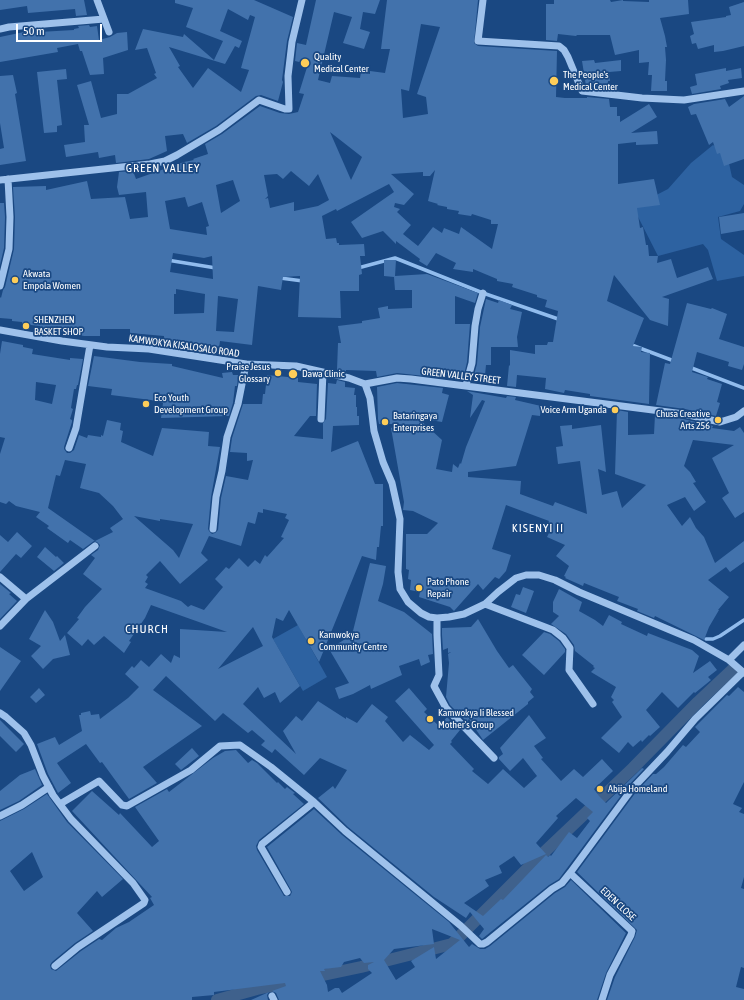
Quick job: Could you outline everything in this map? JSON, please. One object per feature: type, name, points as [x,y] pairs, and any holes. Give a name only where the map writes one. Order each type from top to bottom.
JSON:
[{"type":"street","points":[[97,0],[109,32]]},
{"type":"street","points":[[0,180],[166,161],[219,130],[259,100],[289,109],[288,76],[291,48],[302,0]]},
{"type":"street","points":[[483,0],[478,41],[559,46],[564,50],[568,57],[582,91],[642,98],[684,100],[744,91]]},
{"type":"street","points":[[0,29],[8,26],[104,19]]},
{"type":"street","points":[[0,286],[9,249],[10,217],[8,179]]},
{"type":"street","points":[[466,385],[472,363],[478,309],[483,293]]},
{"type":"street","name":"KAMWOKYA KISALOSALO ROAD","points":[[0,330],[90,345],[149,349],[246,364],[296,366],[349,378],[365,384]]},
{"type":"street","points":[[69,448],[76,428],[90,345]]},
{"type":"street","points":[[212,529],[216,497],[222,471],[227,437],[238,404],[246,364]]},
{"type":"street","points":[[320,419],[323,372]]},
{"type":"street","name":"GREEN VALLEY STREET","points":[[365,384],[397,378],[466,385],[684,414],[720,422],[736,417],[744,412]]},
{"type":"street","points":[[60,804],[99,781],[122,805],[127,806],[191,770],[220,746],[240,744],[314,802],[345,831],[461,926],[480,944],[487,942],[562,882],[632,789],[667,752],[695,719],[743,673],[729,660],[694,640],[579,592],[555,580],[538,575],[526,575],[516,578],[485,604],[464,614],[437,618],[428,617],[421,613],[408,602],[400,589],[398,553],[400,519],[392,483],[383,462],[374,431],[370,398],[365,384]]},
{"type":"street","points":[[0,626],[26,599],[95,546]]},
{"type":"street","points":[[0,577],[26,599]]},
{"type":"street","points":[[485,604],[553,630],[563,638],[570,648],[569,670],[593,704]]},
{"type":"street","points":[[437,618],[436,635],[439,675],[434,686],[446,708],[494,758]]},
{"type":"street","points":[[729,660],[744,645]]},
{"type":"street","points":[[0,714],[6,717],[24,733],[31,745],[49,787],[71,819],[133,883],[145,900],[144,903],[78,947],[55,966]]},
{"type":"street","points":[[0,816],[22,805],[49,787]]},
{"type":"street","points":[[287,892],[261,847],[262,844],[314,802]]},
{"type":"street","name":"EDEN CLOSE","points":[[570,873],[632,930],[631,935],[610,974],[602,1000]]},
{"type":"shaded area","points":[[713,145],[727,154],[732,177],[744,185],[744,204],[740,211],[718,217],[721,239],[744,255],[744,276],[717,281],[708,250],[703,244],[658,256],[633,207],[668,189],[691,163]]},
{"type":"shaded area","points":[[298,625],[327,677],[303,691],[273,639]]},
{"type":"building","points":[[0,0],[84,0],[87,15],[76,16],[75,9],[28,13],[27,6],[0,10]]},
{"type":"building","points":[[175,0],[254,0],[293,17],[287,41],[283,82],[278,101],[261,95],[256,96],[216,126],[187,143],[183,134],[165,136],[167,151],[149,159],[116,163],[115,155],[99,158],[98,152],[66,157],[64,145],[85,142],[84,125],[89,125],[77,85],[91,81],[101,118],[117,114],[117,94],[128,94],[157,78],[154,74],[156,73],[147,48],[135,50],[143,29],[183,37],[184,34],[214,60],[223,41],[186,27],[193,8],[175,3]],"holes":[[[228,9],[248,20],[250,15],[255,17],[241,68],[249,70],[241,92],[208,68],[193,88],[178,67],[180,66],[169,47],[225,64],[235,46],[239,48],[242,41],[220,31]]]},
{"type":"building","points":[[316,0],[380,0],[375,14],[363,12],[360,29],[370,32],[364,49],[343,43],[352,17],[334,12],[318,80],[330,83],[332,76],[360,78],[361,72],[370,74],[370,71],[385,73],[390,49],[381,49],[387,0],[478,0],[474,43],[478,46],[557,51],[556,97],[609,99],[610,107],[617,107],[617,116],[620,116],[620,122],[649,104],[657,117],[631,133],[657,131],[658,144],[636,145],[636,142],[618,144],[618,184],[654,179],[660,205],[637,208],[640,228],[643,227],[646,245],[648,245],[649,256],[658,256],[657,263],[671,259],[677,278],[708,267],[713,279],[662,297],[669,299],[668,326],[650,320],[614,275],[607,301],[644,318],[633,346],[642,347],[641,352],[650,353],[649,404],[590,396],[590,394],[565,390],[564,393],[545,389],[546,378],[517,375],[516,387],[507,386],[509,365],[510,366],[510,350],[535,354],[535,345],[547,345],[548,342],[553,342],[558,311],[545,307],[547,300],[537,297],[537,295],[512,287],[513,284],[497,281],[497,279],[473,269],[473,272],[453,269],[456,263],[436,253],[427,266],[396,241],[396,244],[383,231],[362,238],[351,222],[394,192],[389,184],[337,211],[336,209],[322,216],[326,239],[336,238],[339,245],[364,244],[365,256],[360,256],[362,274],[359,275],[359,291],[340,291],[341,318],[298,317],[300,276],[283,277],[281,290],[258,286],[252,345],[220,341],[219,348],[185,346],[186,343],[164,340],[164,336],[130,333],[130,329],[100,329],[100,336],[84,336],[54,330],[54,328],[40,328],[40,326],[22,324],[22,322],[12,321],[12,319],[0,318],[0,297],[1,298],[5,287],[14,249],[15,217],[13,187],[46,186],[46,190],[87,181],[91,199],[125,197],[130,219],[148,217],[146,192],[119,195],[117,187],[119,172],[133,171],[136,179],[208,154],[205,144],[222,134],[260,106],[280,113],[289,114],[298,112],[304,94],[299,93],[308,64],[295,61],[297,43],[306,45]],"holes":[[[421,24],[440,27],[417,94],[426,97],[428,114],[403,118],[401,89],[409,91]],[[330,132],[362,157],[351,180]],[[435,170],[428,201],[447,207],[447,209],[459,211],[458,214],[471,216],[472,214],[491,220],[491,224],[498,224],[492,249],[461,227],[459,234],[444,228],[442,233],[433,227],[418,246],[403,234],[411,225],[397,212],[400,209],[394,207],[395,203],[404,205],[414,194],[391,174],[423,172],[423,176],[430,176]],[[291,171],[309,186],[318,174],[329,200],[318,206],[294,211],[294,202],[270,208],[268,198],[265,199],[268,196],[264,175],[277,174],[283,179]],[[233,180],[240,201],[221,213],[216,185]],[[185,197],[188,207],[202,202],[209,226],[206,227],[207,235],[170,229],[165,201]],[[173,253],[204,258],[212,256],[213,279],[170,272]],[[176,289],[205,294],[204,313],[174,314],[174,294],[176,294]],[[218,296],[238,299],[234,332],[216,331]]]},
{"type":"building","points":[[554,0],[610,0],[611,2],[623,0],[649,2],[649,0],[688,0],[689,14],[660,18],[667,47],[665,47],[665,81],[667,81],[667,91],[651,91],[652,75],[648,75],[649,62],[639,63],[639,50],[615,55],[610,35],[576,36],[558,34],[557,41],[546,40],[546,4],[554,4]]},
{"type":"building","points":[[744,2],[744,46],[714,52],[714,45],[698,49],[696,43],[692,44],[690,36],[694,34],[691,22],[726,17],[731,15],[729,7]]},
{"type":"building","points":[[89,25],[90,27],[97,26],[99,40],[117,33],[127,32],[128,50],[103,58],[104,74],[90,75],[82,51],[80,51],[78,44],[57,48],[58,52],[0,62],[0,37],[24,31],[39,30],[39,32],[74,30],[79,28],[78,26]]},
{"type":"building","points":[[594,60],[595,63],[621,60],[621,71],[609,72],[610,81],[608,81],[608,89],[586,86],[582,61]]},
{"type":"building","points":[[726,68],[726,71],[741,68],[742,78],[728,80],[729,83],[720,86],[721,89],[692,94],[690,87],[697,85],[695,74]]},
{"type":"building","points":[[66,69],[67,79],[57,80],[62,125],[57,126],[57,132],[44,133],[37,72]]},
{"type":"building","points":[[13,75],[17,93],[15,94],[26,161],[0,165],[0,149],[4,148],[0,123],[0,76]]},
{"type":"building","points":[[744,96],[744,159],[724,166],[720,153],[717,154],[713,142],[709,145],[696,114],[691,115],[688,107],[694,104],[725,99],[729,107]]},
{"type":"building","points":[[0,203],[4,203],[5,217],[4,248],[0,265]]},
{"type":"building","points":[[744,213],[744,230],[721,234],[719,217]]},
{"type":"building","points":[[384,260],[396,260],[395,276],[427,274],[478,293],[475,303],[455,296],[455,324],[470,324],[467,362],[464,375],[443,376],[443,378],[397,373],[377,377],[376,371],[346,370],[346,372],[337,370],[338,343],[341,343],[338,326],[362,323],[362,321],[380,318],[378,308],[388,306],[388,309],[412,308],[412,290],[395,290],[394,277],[384,276]]},
{"type":"building","points":[[486,299],[498,303],[499,300],[512,305],[510,309],[522,312],[517,337],[518,347],[491,347],[491,365],[486,365],[485,375],[474,375],[477,364],[480,327]]},
{"type":"building","points":[[687,303],[712,308],[727,314],[719,339],[744,347],[744,364],[742,370],[728,366],[729,362],[697,352],[692,372],[708,377],[707,379],[722,384],[717,402],[720,403],[716,416],[685,409],[656,405],[665,363],[670,364]]},
{"type":"building","points":[[2,341],[23,345],[23,347],[33,349],[32,354],[70,360],[70,358],[83,359],[78,385],[76,389],[74,389],[71,408],[73,409],[70,419],[72,422],[64,447],[67,453],[74,450],[79,435],[87,438],[88,435],[103,436],[107,420],[121,423],[120,430],[123,431],[121,442],[153,456],[162,428],[209,432],[208,446],[220,447],[211,497],[208,529],[212,534],[218,530],[221,498],[226,476],[248,480],[253,460],[247,461],[247,453],[230,452],[232,438],[243,404],[262,404],[263,394],[265,394],[267,375],[298,378],[298,382],[317,384],[316,416],[310,416],[294,436],[323,439],[323,423],[326,419],[328,383],[336,384],[337,380],[345,382],[345,387],[355,388],[354,395],[356,395],[359,425],[333,426],[331,452],[358,441],[375,484],[383,484],[383,526],[381,526],[376,560],[362,556],[319,662],[289,610],[283,621],[276,618],[272,637],[300,686],[280,703],[275,692],[264,698],[258,687],[243,704],[296,754],[283,731],[296,716],[302,721],[318,701],[346,719],[346,717],[357,723],[372,704],[388,717],[385,721],[403,742],[410,735],[429,750],[434,745],[395,701],[409,688],[427,709],[424,712],[439,726],[441,724],[443,728],[442,723],[447,717],[460,730],[450,744],[474,769],[472,771],[488,784],[503,769],[524,788],[537,776],[523,758],[510,771],[499,759],[499,757],[503,754],[500,748],[529,715],[546,738],[534,746],[543,758],[541,759],[561,781],[574,769],[583,777],[602,759],[613,771],[594,789],[606,803],[642,768],[644,769],[628,786],[559,879],[549,885],[482,939],[479,936],[484,929],[470,912],[466,918],[434,897],[348,827],[318,798],[333,786],[335,789],[347,770],[320,758],[304,775],[275,749],[272,753],[261,745],[265,741],[252,730],[248,733],[223,713],[215,721],[166,676],[153,690],[202,726],[143,767],[157,783],[129,799],[102,762],[100,763],[86,744],[57,763],[71,783],[58,793],[48,774],[37,744],[55,737],[59,745],[82,731],[79,715],[81,715],[81,713],[90,711],[91,715],[99,714],[100,719],[128,698],[139,687],[125,674],[132,666],[134,668],[141,660],[149,667],[161,654],[171,663],[174,655],[180,658],[180,629],[227,632],[151,605],[145,618],[129,641],[131,642],[124,653],[104,636],[94,645],[88,639],[82,646],[67,633],[79,619],[77,618],[85,607],[102,589],[83,574],[95,558],[91,555],[98,550],[100,545],[94,541],[83,549],[70,540],[68,543],[47,528],[49,526],[36,517],[40,512],[16,506],[9,501],[6,504],[0,502],[0,454],[5,438],[0,437],[0,354]],"holes":[[[36,382],[56,385],[52,404],[35,400]],[[65,460],[86,464],[80,488],[99,493],[113,506],[123,519],[110,528],[113,532],[95,541],[48,508],[56,475],[60,476]],[[263,509],[287,514],[285,518],[289,520],[281,537],[284,538],[267,557],[265,555],[260,564],[255,560],[248,567],[239,558],[229,569],[226,567],[215,579],[223,587],[204,610],[191,605],[188,607],[181,601],[145,588],[148,584],[145,582],[148,577],[146,575],[160,561],[180,584],[208,560],[201,553],[209,536],[241,546],[248,522],[255,524],[258,512],[263,513]],[[134,516],[160,521],[160,519],[193,524],[179,558],[173,550]],[[253,627],[263,646],[218,669]],[[576,798],[593,812],[587,818],[590,821],[577,838],[569,832],[551,856],[550,855],[548,857],[546,855],[503,900],[501,899],[483,916],[464,903],[489,886],[485,880],[502,873],[499,866],[514,856],[521,865],[546,854],[536,843],[558,818],[556,816]]]},
{"type":"building","points":[[94,356],[140,362],[172,364],[172,366],[223,378],[222,373],[232,372],[233,375],[238,375],[238,379],[237,386],[235,386],[233,403],[229,416],[161,418],[163,403],[111,395],[112,389],[88,386]]},
{"type":"building","points":[[397,383],[443,388],[442,393],[449,395],[442,422],[418,418],[442,440],[436,469],[452,472],[453,464],[458,468],[460,463],[461,464],[466,447],[485,401],[482,400],[470,418],[473,395],[467,391],[506,398],[507,396],[516,397],[515,400],[541,406],[540,416],[532,415],[516,466],[468,472],[468,477],[521,481],[520,494],[553,506],[555,502],[587,514],[580,461],[558,464],[556,447],[563,446],[560,426],[572,425],[572,429],[601,425],[606,472],[598,469],[602,495],[617,491],[622,508],[646,485],[615,474],[617,410],[628,412],[628,435],[654,434],[655,415],[683,419],[713,426],[712,428],[734,431],[740,427],[744,433],[744,512],[735,518],[722,498],[729,493],[712,458],[734,445],[693,440],[684,466],[690,472],[696,482],[693,483],[706,502],[694,511],[685,497],[667,505],[682,526],[690,517],[696,528],[704,537],[715,563],[744,541],[744,562],[730,572],[726,567],[708,580],[729,597],[718,610],[704,640],[655,616],[654,618],[637,611],[638,609],[617,601],[619,597],[584,583],[583,586],[565,578],[566,577],[564,576],[569,566],[556,556],[565,545],[547,537],[550,531],[546,529],[549,521],[506,505],[492,549],[511,555],[506,571],[499,579],[495,577],[483,590],[478,584],[454,611],[450,607],[419,597],[420,592],[410,590],[411,580],[408,579],[409,570],[406,569],[406,534],[427,534],[438,523],[413,511],[403,510],[404,502],[391,428],[401,424],[379,424],[378,419],[377,387]]},
{"type":"building","points":[[17,532],[32,546],[21,558],[16,554],[0,572],[0,535],[8,542]]},
{"type":"building","points":[[45,547],[64,563],[54,571],[37,557]]},
{"type":"building","points":[[370,563],[386,566],[378,601],[404,612],[432,634],[433,654],[428,655],[430,662],[421,666],[419,659],[399,666],[402,675],[371,689],[370,685],[353,694],[339,699],[335,688],[349,683],[329,649],[352,635]]},
{"type":"building","points":[[0,584],[11,593],[9,594],[17,601],[0,619]]},
{"type":"building","points":[[523,587],[534,591],[526,613],[511,607],[516,594],[520,595]]},
{"type":"building","points":[[559,589],[582,602],[579,611],[603,626],[609,615],[622,622],[621,624],[647,636],[648,633],[692,650],[699,656],[693,673],[710,661],[717,670],[708,677],[711,680],[695,693],[694,692],[678,708],[662,692],[646,710],[660,727],[642,742],[641,740],[633,747],[628,742],[619,753],[601,738],[622,717],[612,702],[614,700],[611,697],[616,687],[591,672],[595,668],[593,667],[594,666],[575,651],[574,645],[566,634],[551,624],[559,616],[553,612],[553,602]]},
{"type":"building","points":[[45,610],[53,622],[60,641],[65,635],[70,655],[53,659],[43,669],[31,656],[41,646],[29,639]]},
{"type":"building","points":[[478,619],[509,668],[513,665],[532,689],[530,692],[534,697],[528,702],[528,704],[483,740],[469,719],[467,722],[450,705],[446,697],[449,663],[448,654],[451,652],[448,653],[448,648],[443,650],[442,635],[442,628],[471,627]]},
{"type":"building","points":[[544,632],[550,634],[559,641],[565,649],[565,652],[544,675],[522,655]]},
{"type":"building","points":[[0,647],[21,661],[0,691]]},
{"type":"building","points":[[738,687],[744,692],[744,782],[733,804],[742,808],[739,812],[744,814],[744,877],[741,888],[744,889],[744,968],[741,967],[736,987],[744,989],[744,1000],[607,1000],[615,977],[637,930],[577,872],[636,792],[653,774],[656,774],[664,767],[683,745],[686,747],[700,732],[695,727],[727,695],[729,696]]},
{"type":"building","points":[[39,688],[45,695],[36,703],[30,697]]},
{"type":"building","points":[[0,720],[24,744],[16,752],[0,736]]},
{"type":"building","points":[[192,748],[199,756],[181,770],[175,764]]},
{"type":"building","points":[[236,750],[248,763],[252,760],[257,763],[277,783],[278,782],[285,789],[287,787],[295,793],[293,794],[304,804],[259,840],[256,846],[284,896],[290,896],[292,892],[267,847],[314,809],[342,835],[449,922],[469,947],[472,944],[480,949],[485,949],[490,946],[555,893],[565,887],[571,880],[626,933],[606,973],[597,1000],[279,1000],[276,993],[272,991],[286,986],[285,983],[214,992],[214,995],[192,997],[192,1000],[0,1000],[0,821],[24,809],[47,794],[67,822],[123,879],[102,897],[97,891],[77,913],[93,931],[75,943],[52,962],[50,965],[51,969],[56,971],[81,951],[99,939],[102,940],[116,928],[129,922],[154,905],[150,898],[152,897],[72,811],[92,791],[119,815],[120,813],[152,847],[159,841],[135,807],[167,789],[169,792],[213,758],[225,751]],"holes":[[[32,852],[43,877],[24,891],[10,871]],[[432,929],[460,940],[436,959],[434,947],[411,961],[415,967],[396,980],[384,960],[394,949],[434,944]],[[360,958],[364,963],[374,962],[368,965],[368,969],[372,973],[342,993],[339,988],[335,988],[328,992],[327,985],[320,971],[325,971],[324,969],[341,967],[344,962]]]},
{"type":"building","points":[[35,769],[42,785],[19,801],[0,810],[0,791],[20,775]]},
{"type":"building","points":[[269,992],[267,995],[268,1000],[251,1000]]},
{"type":"waterway","points":[[358,268],[395,258],[483,293],[561,320]]},
{"type":"waterway","points":[[167,260],[216,268]]},
{"type":"waterway","points":[[280,278],[303,281]]},
{"type":"waterway","points":[[629,344],[674,361]]},
{"type":"waterway","points":[[689,367],[744,388]]},
{"type":"waterway","points":[[706,639],[713,639],[720,636],[744,620]]},
{"type":"waterway","points":[[217,1000],[257,989],[361,967],[452,944],[537,859],[633,768],[733,669]]},
{"type":"place","name":"Quality Medical Center","points":[[305,63]]},
{"type":"place","name":"The People's Medical Center","points":[[554,81]]},
{"type":"place","name":"Akwata Empola Women","points":[[15,280]]},
{"type":"place","name":"SHENZHEN BASKET SHOP","points":[[26,326]]},
{"type":"place","name":"Praise Jesus Glossary","points":[[278,373]]},
{"type":"place","name":"Dawa Clinic","points":[[293,374]]},
{"type":"place","name":"Eco Youth Development Group","points":[[146,404]]},
{"type":"place","name":"Voice Arm Uganda","points":[[615,410]]},
{"type":"place","name":"Chusa Creative Arts 256","points":[[718,420]]},
{"type":"place","name":"Bataringaya Enterprises","points":[[385,422]]},
{"type":"place","name":"Pato Phone Repair","points":[[419,588]]},
{"type":"place","name":"Kamwokya Community Centre","points":[[311,641]]},
{"type":"place","name":"Kamwokya Ii Blessed Mother's Group","points":[[430,719]]},
{"type":"place","name":"Abija Homeland","points":[[600,789]]},
{"type":"district","name":"GREEN VALLEY","points":[[163,168]]},
{"type":"district","name":"KISENYI II","points":[[538,528]]},
{"type":"district","name":"CHURCH","points":[[147,629]]}]
